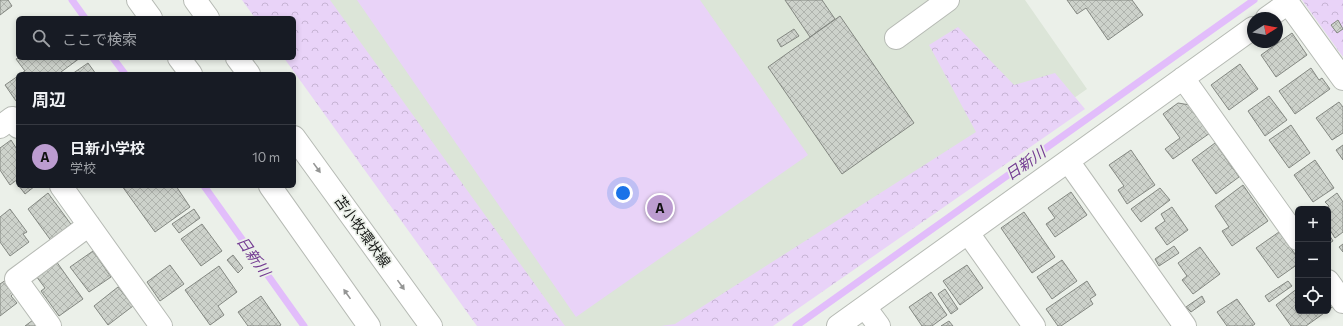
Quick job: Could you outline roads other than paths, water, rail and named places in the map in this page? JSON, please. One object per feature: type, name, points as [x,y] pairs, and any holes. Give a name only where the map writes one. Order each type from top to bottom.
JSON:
[{"type":"street","points":[[138,0],[150,16]]},
{"type":"street","points":[[195,0],[207,16]]},
{"type":"street","points":[[896,38],[948,0]]},
{"type":"street","points":[[1275,12],[1288,3],[1343,79]]},
{"type":"street","points":[[838,326],[1247,32]]},
{"type":"street","points":[[180,60],[190,72]]},
{"type":"street","points":[[238,60],[248,72]]},
{"type":"street","points":[[1183,78],[1295,235]]},
{"type":"street","points":[[0,127],[12,118],[16,124]]},
{"type":"street","name":"苫小牧環状線","points":[[296,140],[431,326]]},
{"type":"street","points":[[1068,161],[1185,326]]},
{"type":"street","points":[[62,188],[161,326]]},
{"type":"street","points":[[271,188],[369,326]]},
{"type":"street","points":[[50,326],[16,279],[89,225]]},
{"type":"street","points":[[968,233],[1034,326]]},
{"type":"street","points":[[1331,285],[1343,302]]},
{"type":"street","points":[[865,307],[879,326]]},
{"type":"waterway","name":"日新川","points":[[72,0],[84,16]]},
{"type":"waterway","name":"日新川","points":[[796,326],[1254,0]]},
{"type":"waterway","name":"日新川","points":[[114,60],[124,72]]},
{"type":"waterway","name":"日新川","points":[[205,188],[304,326]]},
{"type":"place","name":"日新小学校","points":[[660,208]]}]
